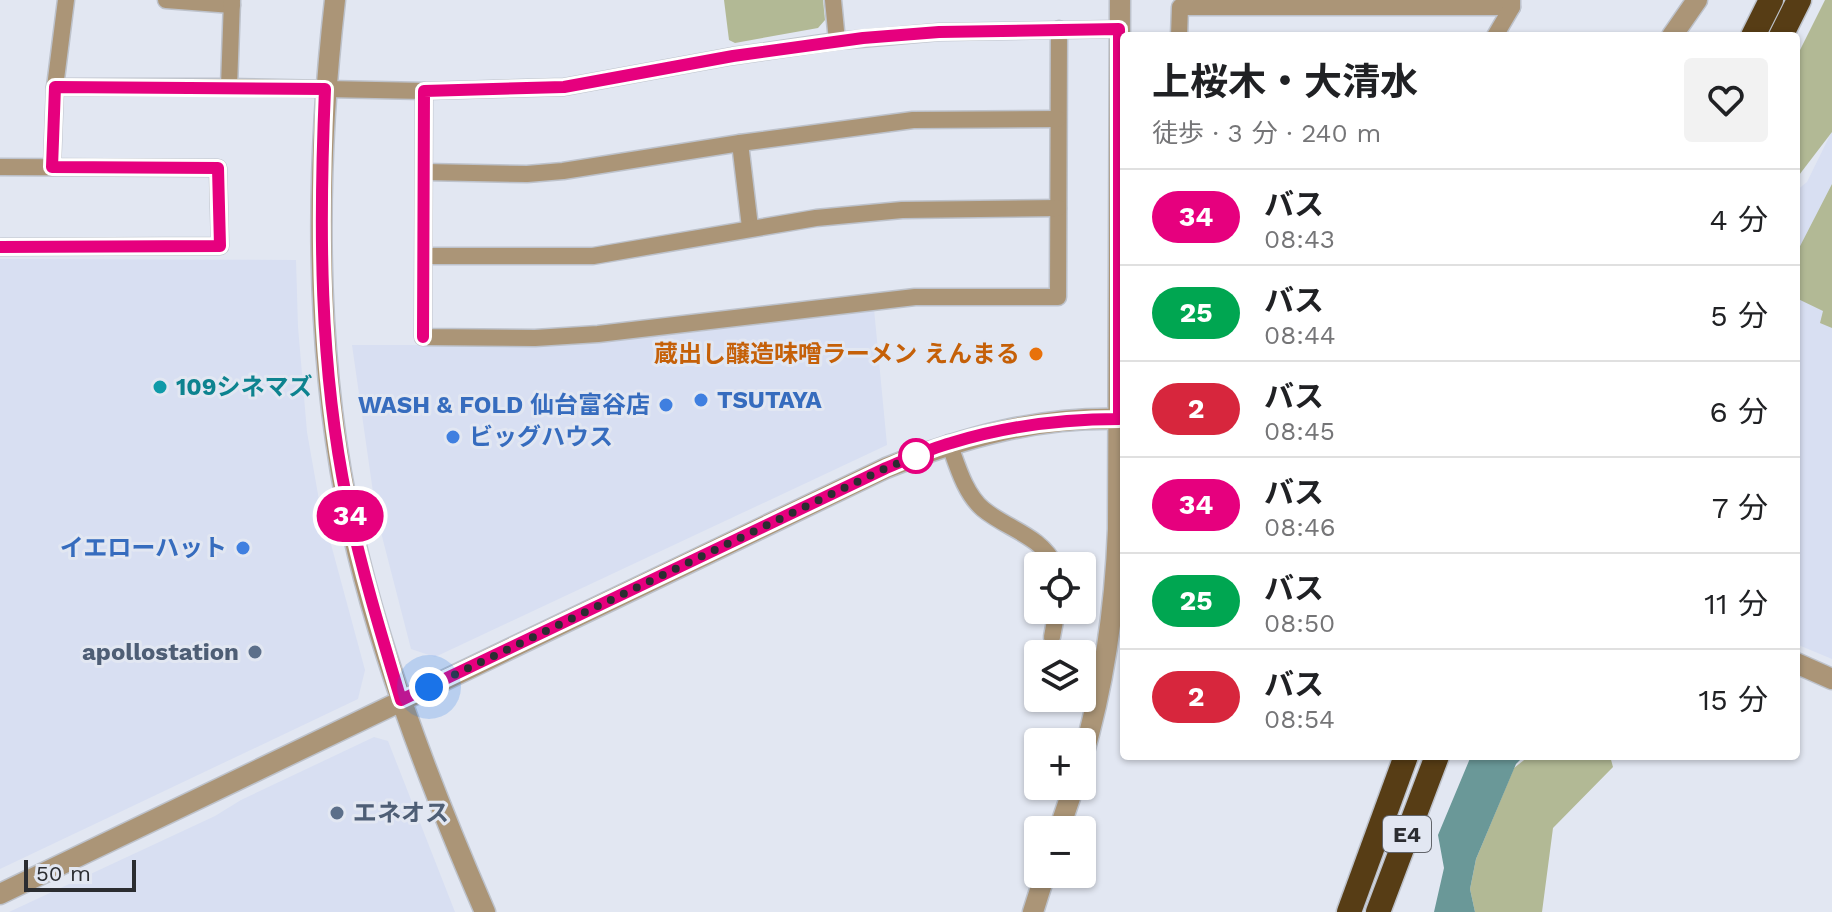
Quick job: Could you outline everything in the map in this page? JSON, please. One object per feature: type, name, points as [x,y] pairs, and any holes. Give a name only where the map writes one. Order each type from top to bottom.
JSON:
[{"type":"highway","points":[[1755,32],[1771,0]]},
{"type":"highway","points":[[1783,32],[1799,0]]},
{"type":"highway","name":"E4","points":[[1349,912],[1405,760]]},
{"type":"highway","name":"E4","points":[[1378,912],[1435,760]]},
{"type":"street","points":[[52,167],[55,87],[66,0]]},
{"type":"street","points":[[166,0],[232,2],[229,87]]},
{"type":"street","points":[[335,0],[325,89],[320,217],[323,311],[332,408],[351,521],[368,591],[401,700],[485,912]]},
{"type":"street","points":[[833,0],[837,41]]},
{"type":"street","points":[[1120,0],[1120,58]]},
{"type":"street","points":[[1675,32],[1697,0]]},
{"type":"street","points":[[1179,32],[1180,7],[1512,3],[1497,32]]},
{"type":"street","points":[[424,91],[423,337],[535,338],[598,334],[915,297],[1058,297],[1059,29]]},
{"type":"street","points":[[55,87],[424,91],[564,87],[733,56],[837,41],[939,32],[1119,29]]},
{"type":"street","points":[[425,172],[543,173],[913,120],[1058,119]]},
{"type":"street","points":[[740,143],[750,227]]},
{"type":"street","points":[[0,167],[218,168],[220,246],[0,247]]},
{"type":"street","points":[[424,256],[593,256],[750,227],[902,210],[1058,208]]},
{"type":"street","points":[[0,894],[886,468],[949,443],[1021,426],[1057,421],[1120,419]]},
{"type":"street","points":[[949,443],[964,481],[980,507],[1035,541],[1046,552]]},
{"type":"street","points":[[1092,728],[1112,627],[1120,456]]},
{"type":"street","points":[[1052,637],[1054,624]]},
{"type":"street","points":[[1800,665],[1832,679]]},
{"type":"street","points":[[1033,912],[1041,888]]},
{"type":"shaded area","points":[[724,0],[823,0],[825,20],[818,28],[735,43],[729,40]]},
{"type":"shaded area","points":[[1825,0],[1832,0],[1832,132],[1800,174],[1800,50]]},
{"type":"shaded area","points":[[1832,131],[1832,659],[1800,646],[1800,188],[1807,182]]},
{"type":"shaded area","points":[[1832,184],[1832,328],[1820,323],[1823,311],[1800,300],[1800,246]]},
{"type":"shaded area","points":[[0,259],[296,260],[307,432],[319,500],[365,670],[358,699],[0,869]]},
{"type":"shaded area","points":[[874,309],[887,445],[435,657],[411,649],[376,513],[352,345],[573,345]]},
{"type":"shaded area","points":[[374,737],[388,741],[455,912],[9,912],[215,816],[241,800]]},
{"type":"shaded area","points":[[1469,760],[1520,760],[1476,859],[1470,889],[1475,912],[1434,912],[1444,868],[1438,835]]},
{"type":"shaded area","points":[[1524,760],[1611,760],[1613,767],[1553,828],[1542,912],[1475,912],[1470,889],[1476,859],[1514,768]]},
{"type":"bus line","name":"34","points":[[0,247],[220,246],[218,168],[52,167],[55,87],[325,89],[320,217],[323,311],[332,408],[347,500],[368,591],[401,700],[886,468],[949,443],[1009,428],[1057,421],[1119,419],[1119,29],[939,32],[863,38],[733,56],[564,87],[424,91],[423,337]]},
{"type":"place","name":"蔵出し醸造味噌ラーメン えんまる","points":[[1036,354]]},
{"type":"place","name":"109シネマズ","points":[[160,387]]},
{"type":"place","name":"TSUTAYA","points":[[701,400]]},
{"type":"place","name":"WASH & FOLD 仙台富谷店","points":[[666,405]]},
{"type":"place","name":"ビッグハウス","points":[[453,437]]},
{"type":"place","name":"イエローハット","points":[[243,548]]},
{"type":"place","name":"apollostation","points":[[255,652]]},
{"type":"place","name":"エネオス","points":[[337,813]]},
{"type":"route","points":[[429,687],[916,456]]}]
